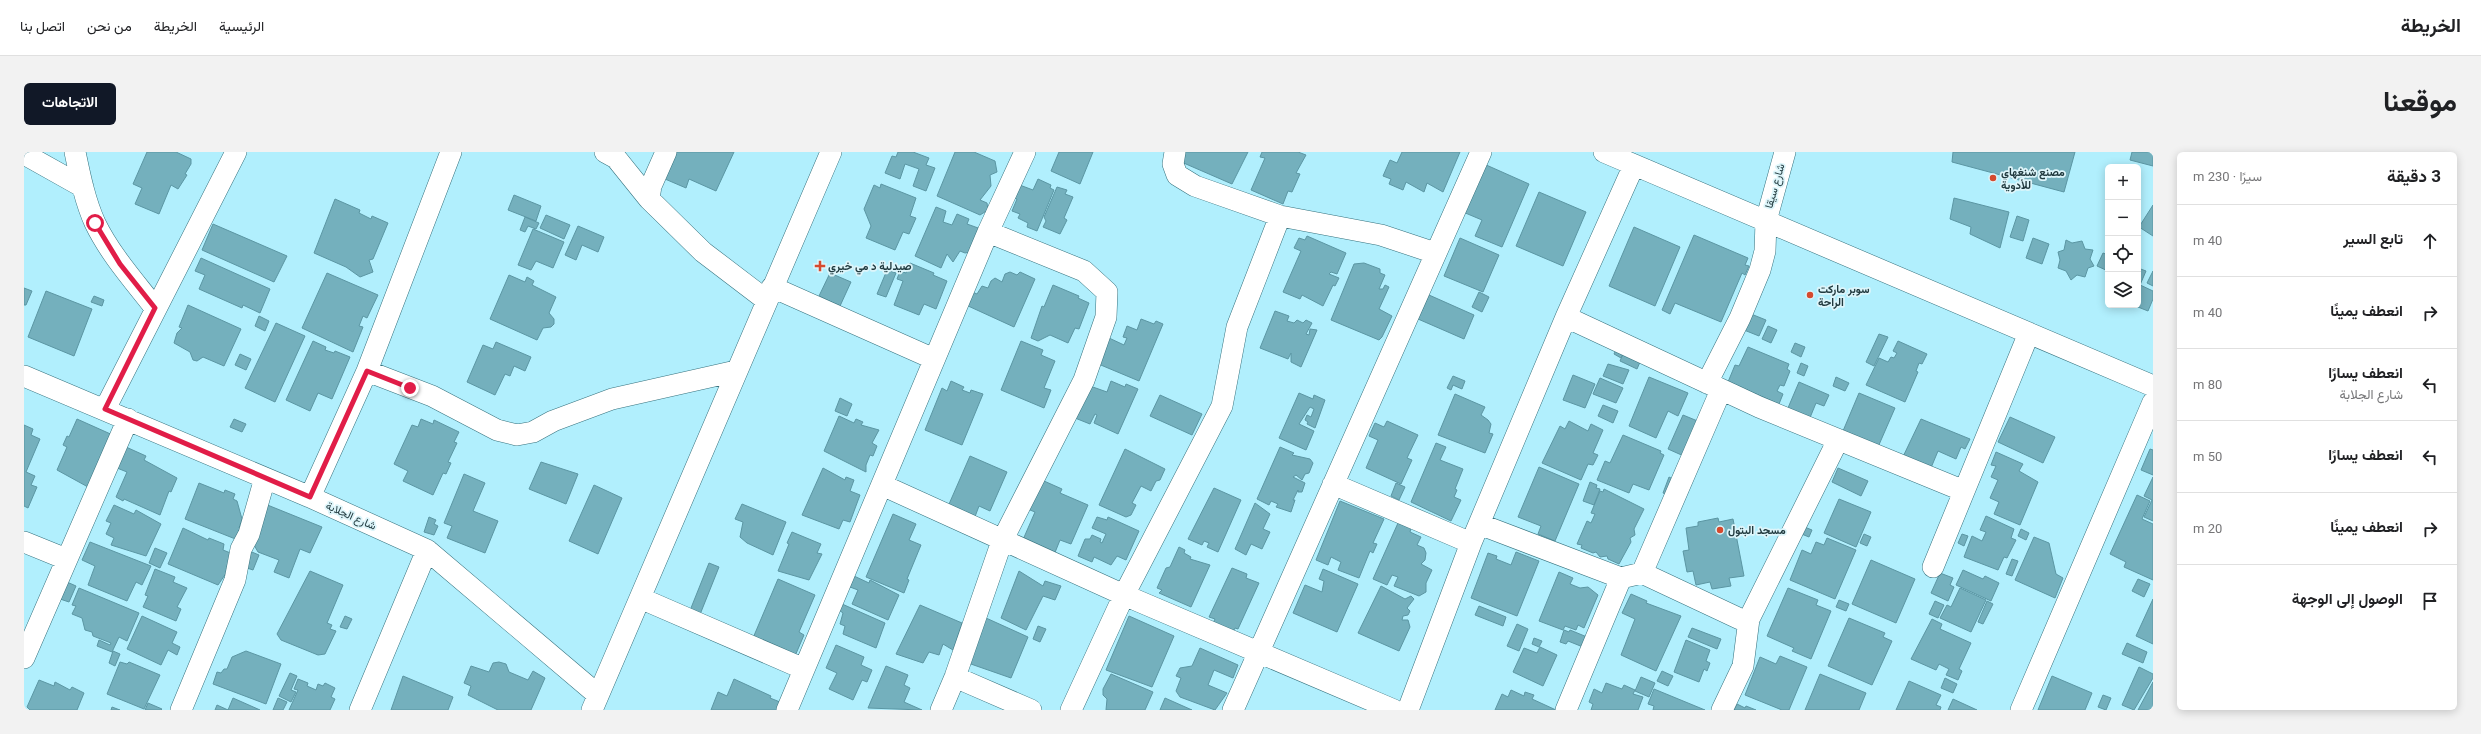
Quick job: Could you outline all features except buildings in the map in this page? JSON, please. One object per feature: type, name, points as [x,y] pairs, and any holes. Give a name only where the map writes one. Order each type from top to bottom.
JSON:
[{"type":"street","points":[[75,152],[83,187],[95,223],[120,264],[155,308]]},
{"type":"street","points":[[105,409],[155,308],[236,152]]},
{"type":"street","points":[[310,497],[367,371],[451,152]]},
{"type":"street","points":[[605,152],[616,158],[650,199],[703,252],[769,294],[934,360]]},
{"type":"street","points":[[650,199],[651,186],[666,152]]},
{"type":"street","points":[[595,702],[830,152]]},
{"type":"street","points":[[787,710],[988,232],[1025,152]]},
{"type":"street","points":[[1175,152],[1173,164],[1177,175],[1196,186],[1280,216],[1381,235],[1436,253]]},
{"type":"street","points":[[1233,710],[1481,152]]},
{"type":"street","points":[[1604,152],[2153,386]]},
{"type":"street","name":"شارع سيقا","points":[[1642,573],[1740,318],[1760,270],[1765,251],[1766,221],[1785,152]]},
{"type":"street","points":[[24,154],[83,187]]},
{"type":"street","points":[[1408,710],[1471,543],[1566,317],[1634,165]]},
{"type":"street","points":[[1071,710],[1124,595],[1222,406],[1238,327],[1280,216]]},
{"type":"street","points":[[941,710],[955,677],[1002,541],[1084,380],[1106,317],[1107,292],[1084,271],[988,232]]},
{"type":"street","points":[[1566,317],[1714,386],[1838,440],[1964,491]]},
{"type":"street","points":[[1933,567],[2029,333]]},
{"type":"street","points":[[367,371],[432,396],[497,430],[517,435],[533,432],[553,421],[612,400],[736,371]]},
{"type":"street","name":"شارع الجلابة","points":[[24,376],[310,497],[428,550],[595,702]]},
{"type":"street","points":[[2021,710],[2153,402]]},
{"type":"street","points":[[24,658],[128,419]]},
{"type":"street","points":[[1722,710],[1743,666],[1749,619],[1838,440]]},
{"type":"street","points":[[181,710],[235,580],[241,549],[249,534],[265,478]]},
{"type":"street","points":[[1333,484],[1471,543]]},
{"type":"street","points":[[882,485],[1002,541],[1124,595],[1394,710]]},
{"type":"street","points":[[1479,524],[1621,578],[1642,573],[1740,619],[1749,619]]},
{"type":"street","points":[[24,542],[66,559]]},
{"type":"street","points":[[360,710],[428,550]]},
{"type":"street","points":[[1566,710],[1621,578]]},
{"type":"street","points":[[640,598],[804,668]]},
{"type":"street","points":[[955,677],[1031,710]]},
{"type":"place","name":"مصنع شنغهاي للأدوية","points":[[1993,178]]},
{"type":"place","name":"صيدلية د مي خيري","points":[[820,266]]},
{"type":"place","name":"سوبر ماركت الراحة","points":[[1810,295]]},
{"type":"place","name":"مسجد البتول","points":[[1720,530]]},
{"type":"route","points":[[95,223],[120,264],[155,308],[105,409],[310,497],[367,371],[389,381],[410,388]]}]
